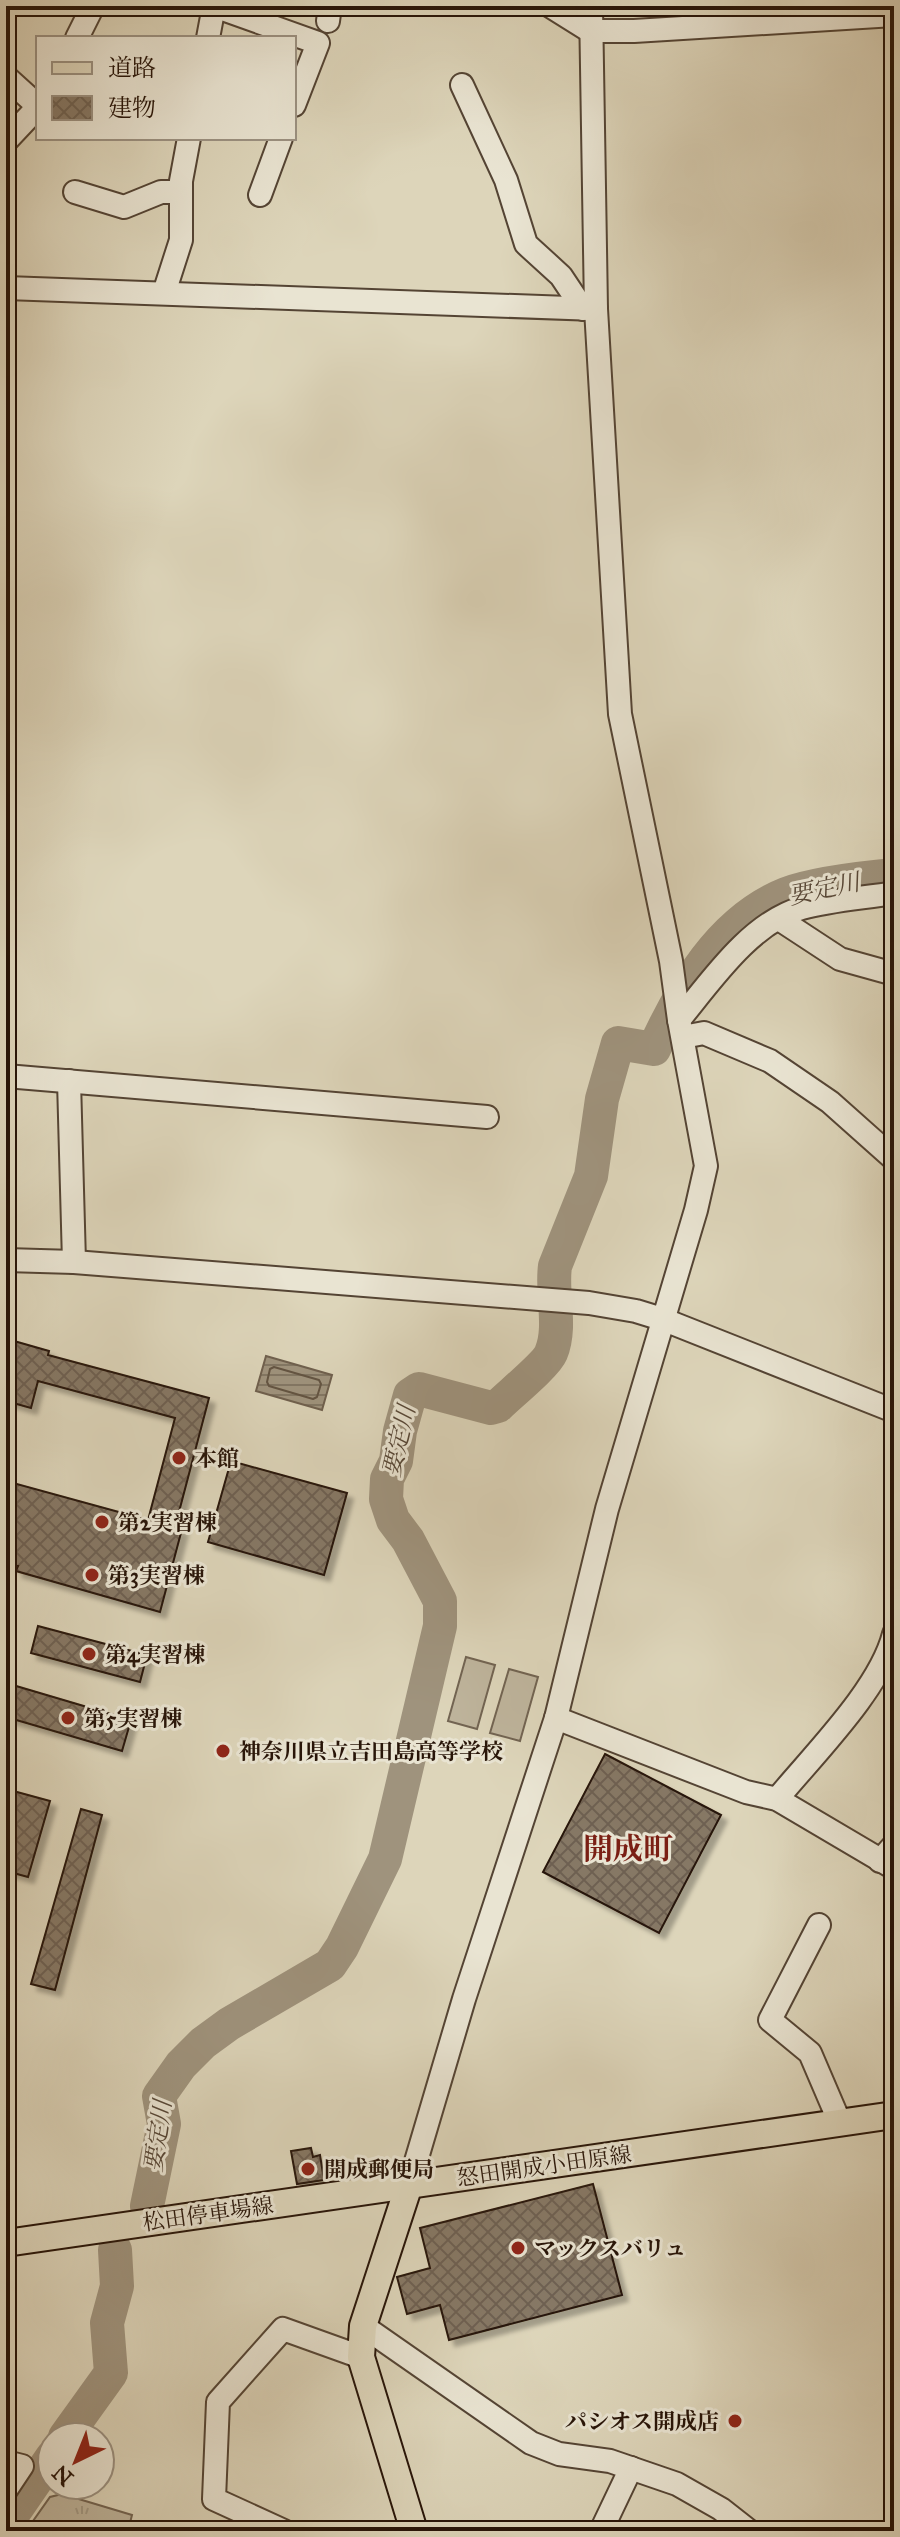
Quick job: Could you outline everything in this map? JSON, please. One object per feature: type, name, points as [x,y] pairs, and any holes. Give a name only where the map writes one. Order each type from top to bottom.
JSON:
[{"type":"main road","name":"怒田開成小田原線","points":[[409,2185],[894,2115]]},
{"type":"main road","name":"松田停車場線","points":[[6,2243],[409,2185]]},
{"type":"main road","points":[[409,2185],[363,2326],[361,2357],[414,2531]]},
{"type":"street","points":[[78,36],[93,6]]},
{"type":"street","points":[[208,36],[214,6],[318,43],[296,100]]},
{"type":"street","points":[[550,6],[590,31],[894,15]]},
{"type":"street","points":[[409,2185],[464,1999],[556,1718],[611,1496],[696,1210],[706,1166],[671,961],[620,714],[590,309],[591,6]]},
{"type":"street","points":[[6,77],[36,104]]},
{"type":"street","points":[[462,85],[506,180],[526,244],[561,276],[590,309]]},
{"type":"street","points":[[6,141],[36,108]]},
{"type":"street","points":[[164,293],[181,240],[181,192],[189,140]]},
{"type":"street","points":[[260,195],[280,140]]},
{"type":"street","points":[[75,192],[124,207],[161,192],[181,192]]},
{"type":"street","points":[[6,288],[590,309]]},
{"type":"street","points":[[681,1028],[730,959],[767,926],[800,909],[894,893]]},
{"type":"street","points":[[779,919],[840,959],[894,974]]},
{"type":"street","points":[[681,1028],[704,1033],[770,1061],[830,1102],[891,1153],[894,1159]]},
{"type":"street","points":[[6,1076],[487,1117]]},
{"type":"street","points":[[69,1081],[74,1262]]},
{"type":"street","points":[[6,1260],[74,1262],[553,1300],[636,1311],[894,1411]]},
{"type":"street","points":[[777,1799],[875,1679],[890,1651],[894,1634]]},
{"type":"street","points":[[556,1718],[746,1792],[777,1799],[889,1858]]},
{"type":"street","points":[[819,1925],[770,2020],[810,2053],[840,2123]]},
{"type":"street","points":[[363,2326],[531,2443],[559,2454],[610,2461],[677,2484],[721,2509],[749,2531]]},
{"type":"street","points":[[284,2531],[214,2499],[218,2402],[283,2329],[361,2357]]},
{"type":"street","points":[[6,2462],[22,2466],[6,2490]]},
{"type":"street","points":[[601,2531],[631,2468]]},
{"type":"green space","points":[[466,1657],[495,1665],[477,1729],[448,1721]]},
{"type":"green space","points":[[509,1669],[538,1677],[520,1741],[490,1733]]},
{"type":"green space","points":[[47,2501],[85,2501],[132,2515],[128,2531],[26,2531]]},
{"type":"water","points":[[266,1356],[332,1375],[322,1410],[256,1391]]},
{"type":"building","points":[[14,1341],[49,1351],[48,1355],[209,1398],[175,1527],[182,1529],[160,1612],[16,1571],[18,1566],[6,1564],[6,1481],[148,1520],[175,1418],[38,1381],[31,1408],[6,1401],[6,1371]]},
{"type":"building","points":[[231,1461],[347,1493],[324,1575],[208,1542]]},
{"type":"building","name":"第4実習棟","points":[[38,1626],[147,1655],[140,1682],[31,1653]]},
{"type":"building","name":"第5実習棟","points":[[6,1683],[131,1720],[122,1751],[6,1717]]},
{"type":"building","points":[[605,1754],[721,1815],[659,1933],[543,1872]]},
{"type":"building","points":[[6,1789],[50,1801],[28,1877],[6,1871]]},
{"type":"building","points":[[81,1809],[102,1815],[55,1990],[31,1984]]},
{"type":"building","name":"開成郵便局","points":[[311,2148],[313,2157],[320,2155],[324,2180],[297,2184],[291,2151]]},
{"type":"building","name":"マックスバリュ","points":[[593,2184],[622,2295],[449,2340],[440,2305],[407,2314],[397,2277],[430,2268],[420,2228]]},
{"type":"waterway","name":"要定川","points":[[147,2206],[164,2124],[159,2096],[181,2065],[203,2043],[229,2024],[330,1965],[385,1859],[440,1626],[440,1601],[408,1540],[393,1520],[386,1499],[387,1479],[396,1461],[410,1395],[419,1389],[491,1408],[498,1406],[551,1353],[556,1332],[555,1266],[591,1176],[602,1099],[618,1043],[654,1049],[690,980],[706,959],[742,921],[763,906],[786,894],[811,887],[894,875]]},
{"type":"waterway","name":"要定川","points":[[76,2421],[111,2373],[107,2323],[117,2286],[115,2250]]},
{"type":"waterway","name":"要定川","points":[[6,2524],[36,2480]]},
{"type":"place","name":"本館","points":[[179,1458]]},
{"type":"place","name":"第2実習棟","points":[[102,1522]]},
{"type":"place","name":"第3実習棟","points":[[92,1575]]},
{"type":"place","name":"第4実習棟","points":[[89,1654]]},
{"type":"place","name":"第5実習棟","points":[[68,1718]]},
{"type":"place","name":"神奈川県立吉田島高等学校","points":[[223,1751]]},
{"type":"place","name":"開成郵便局","points":[[308,2169]]},
{"type":"place","name":"マックスバリュ","points":[[518,2248]]},
{"type":"place","name":"パシオス開成店","points":[[735,2421]]},
{"type":"district","name":"開成町","points":[[628,1849]]}]
